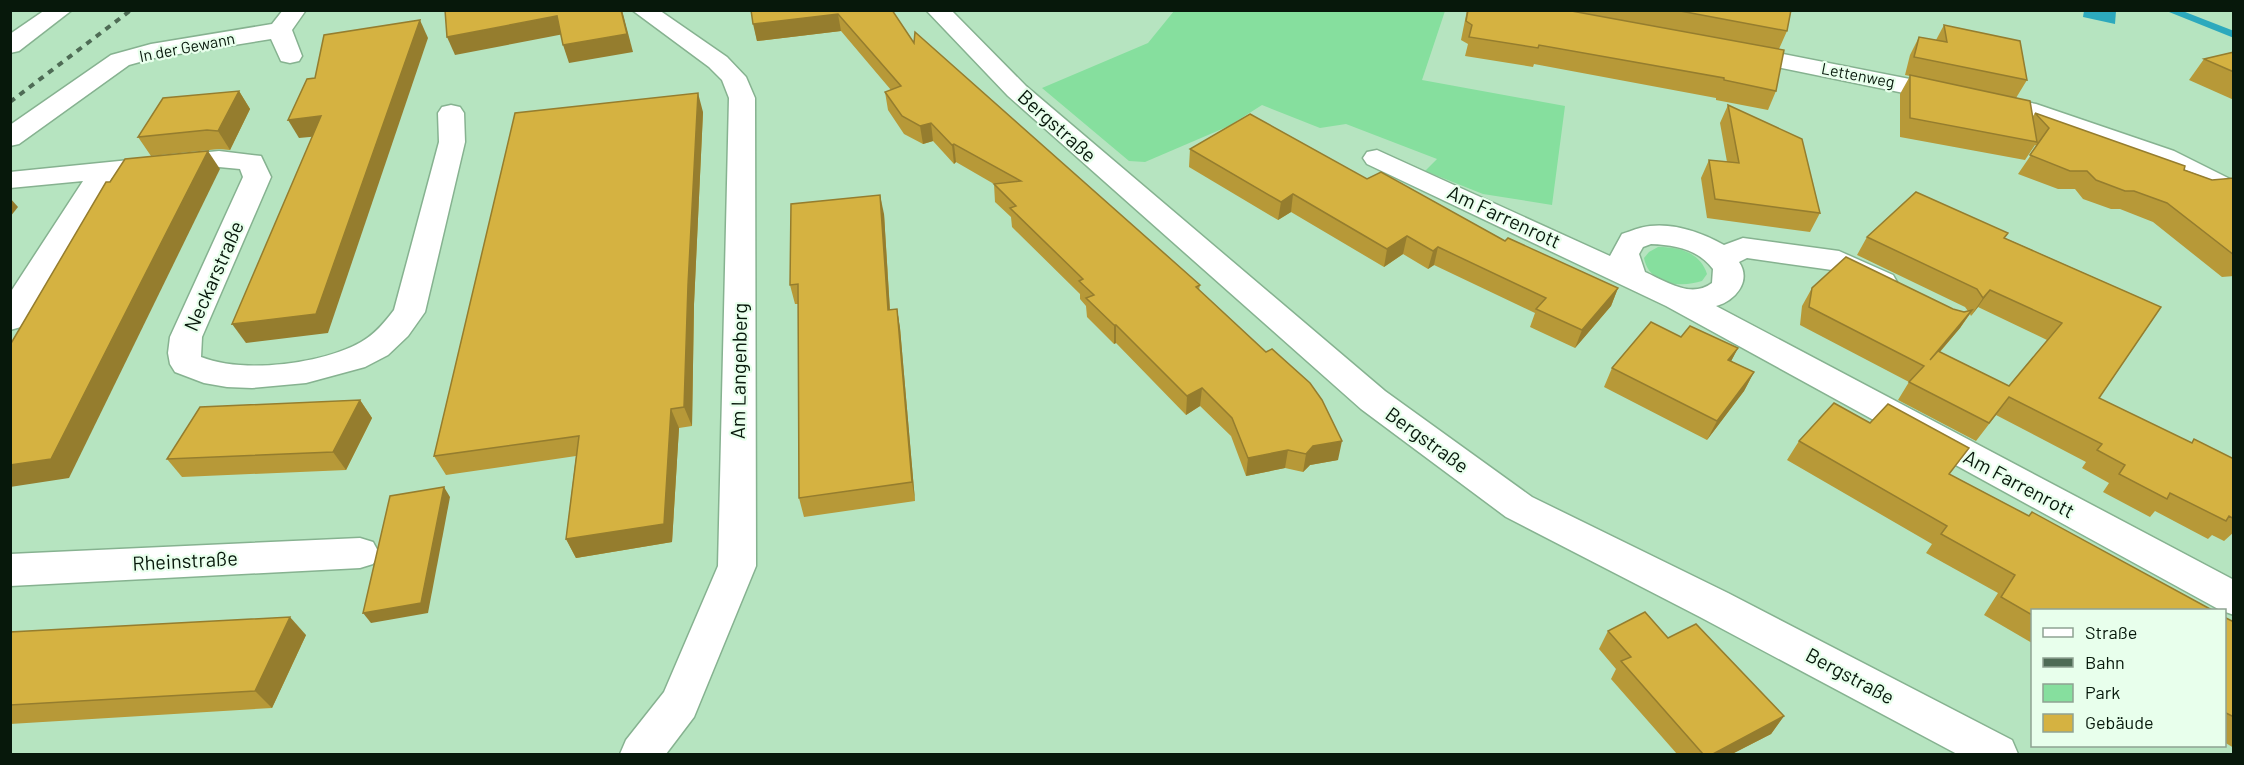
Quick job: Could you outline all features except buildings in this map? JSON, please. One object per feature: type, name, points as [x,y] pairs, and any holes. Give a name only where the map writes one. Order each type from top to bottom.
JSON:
[{"type":"street","points":[[10,46],[61,10]]},
{"type":"street","points":[[290,56],[280,30],[295,10]]},
{"type":"street","name":"Am Langenberg","points":[[641,754],[679,704],[737,566],[742,98],[733,78],[718,62],[643,10]]},
{"type":"street","name":"Bergstraße","points":[[937,10],[1017,91],[1373,400],[1519,507],[1997,754]]},
{"type":"street","name":"In der Gewann","points":[[10,138],[120,60],[151,51],[280,30]]},
{"type":"street","name":"Lettenweg","points":[[1710,46],[2028,110],[2164,157],[2234,192]]},
{"type":"street","name":"Neckarstraße","points":[[10,180],[219,159],[251,162],[257,177],[186,338],[184,353],[186,364],[198,371],[218,374],[287,375],[344,363],[372,351],[395,332],[409,312],[452,142],[451,113]]},
{"type":"street","name":"Am Farrenrott","points":[[1377,158],[1677,299],[2234,599]]},
{"type":"street","points":[[10,319],[103,171]]},
{"type":"street","points":[[1631,276],[1623,262],[1624,250],[1632,241],[1647,235],[1667,234],[1688,238],[1707,247],[1722,258],[1743,248],[1840,254],[1912,297]]},
{"type":"street","name":"Am Farrenrott","points":[[1677,299],[1696,300],[1712,297],[1724,291],[1730,281],[1729,270],[1722,258]]},
{"type":"street","name":"Rheinstraße","points":[[10,570],[360,553]]},
{"type":"green space","points":[[1174,11],[1445,11],[1422,80],[1565,106],[1552,205],[1483,194],[1425,171],[1437,159],[1346,124],[1320,128],[1262,105],[1229,126],[1145,162],[1129,161],[1042,88],[1148,43]]},
{"type":"green space","points":[[1658,247],[1688,252],[1699,260],[1707,274],[1702,281],[1685,284],[1659,279],[1647,267],[1644,258]]},
{"type":"water","points":[[2084,11],[2116,11],[2115,24],[2083,17]]},
{"type":"waterway","points":[[2169,10],[2234,35]]},
{"type":"railway","points":[[10,102],[131,10]]}]
